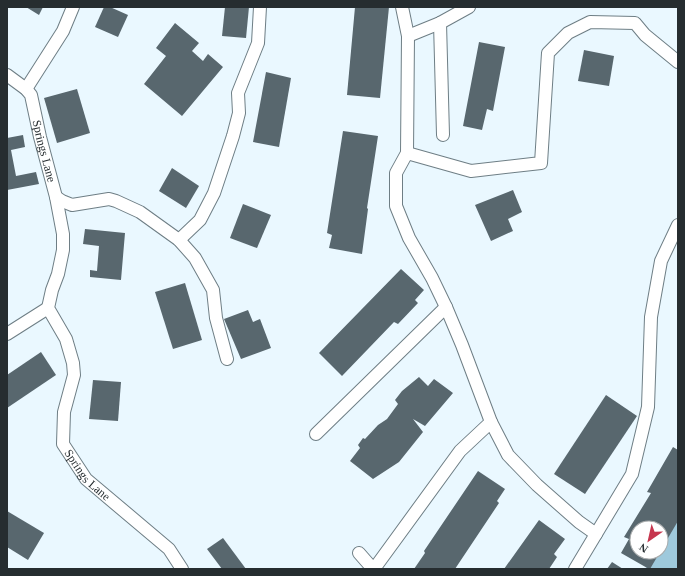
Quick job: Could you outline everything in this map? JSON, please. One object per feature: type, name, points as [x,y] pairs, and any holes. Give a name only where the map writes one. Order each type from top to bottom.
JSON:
[{"type":"street","points":[[7,75],[26,89],[63,31],[73,7]]},
{"type":"street","points":[[178,240],[200,220],[214,193],[239,113],[238,93],[258,43],[260,7]]},
{"type":"street","points":[[402,7],[408,36],[407,153],[396,173],[396,206],[409,238],[432,278],[446,307],[491,422],[508,455],[537,485],[579,522],[596,534]]},
{"type":"street","points":[[408,36],[440,23],[469,7]]},
{"type":"street","points":[[407,153],[471,171],[541,163],[548,53],[568,33],[590,22],[635,23],[645,35],[678,62]]},
{"type":"street","points":[[440,23],[443,135]]},
{"type":"street","name":"Springs Lane","points":[[26,89],[31,95],[56,197],[63,234],[63,250],[48,308],[66,339],[73,363],[74,375],[64,412],[63,444],[86,479],[169,549],[182,569]]},
{"type":"street","points":[[56,197],[72,205],[109,199],[116,201],[140,212],[178,240],[195,258],[213,290],[216,318],[226,359]]},
{"type":"street","points":[[575,569],[632,474],[648,408],[651,317],[661,262],[678,225]]},
{"type":"street","points":[[316,434],[446,307]]},
{"type":"street","points":[[7,334],[48,308]]},
{"type":"street","points":[[359,552],[373,569],[460,451],[491,422]]},
{"type":"shaded area","points":[[678,518],[678,569],[645,569],[651,560],[669,560],[669,532]]},
{"type":"building","points":[[26,7],[43,7],[39,15]]},
{"type":"building","points":[[104,7],[110,7],[128,15],[118,37],[95,27]]},
{"type":"building","points":[[225,7],[249,7],[246,38],[222,36]]},
{"type":"building","points":[[355,7],[389,7],[380,98],[347,95]]},
{"type":"building","points":[[175,23],[199,43],[192,51],[203,61],[208,54],[223,67],[182,116],[144,84],[166,56],[156,48]]},
{"type":"building","points":[[479,42],[505,47],[493,111],[487,109],[482,130],[463,126]]},
{"type":"building","points":[[584,50],[614,56],[609,86],[578,81]]},
{"type":"building","points":[[266,72],[291,78],[279,147],[253,142]]},
{"type":"building","points":[[77,89],[90,133],[57,143],[44,98]]},
{"type":"building","points":[[343,131],[378,136],[367,208],[362,254],[329,248],[332,235],[327,233]]},
{"type":"building","points":[[23,135],[25,147],[11,150],[16,176],[36,172],[39,184],[7,190],[7,138]]},
{"type":"building","points":[[172,168],[199,186],[186,208],[159,191]]},
{"type":"building","points":[[513,190],[522,212],[508,219],[513,231],[491,241],[475,205]]},
{"type":"building","points":[[243,204],[271,215],[257,248],[230,238]]},
{"type":"building","points":[[85,229],[125,233],[121,280],[90,277],[90,270],[97,271],[99,246],[83,244]]},
{"type":"building","points":[[401,269],[424,290],[415,300],[418,303],[398,324],[394,322],[342,376],[319,353]]},
{"type":"building","points":[[185,283],[202,340],[173,349],[155,292]]},
{"type":"building","points":[[248,310],[253,322],[260,319],[271,348],[241,359],[224,319]]},
{"type":"building","points":[[41,352],[56,375],[7,408],[7,375]]},
{"type":"building","points":[[419,377],[428,386],[434,379],[453,393],[425,426],[413,419],[423,432],[399,462],[373,479],[350,461],[360,448],[358,445],[363,438],[365,439],[378,425],[387,419],[398,404],[395,400],[402,391]]},
{"type":"building","points":[[93,380],[121,382],[118,421],[89,419]]},
{"type":"building","points":[[606,395],[637,416],[585,494],[554,474]]},
{"type":"building","points":[[673,447],[678,450],[678,521],[669,536],[669,520],[634,520],[651,493],[647,492]]},
{"type":"building","points":[[478,471],[505,489],[497,501],[499,503],[455,569],[414,569],[425,553],[424,551]]},
{"type":"building","points":[[7,511],[44,533],[28,560],[7,547]]},
{"type":"building","points":[[539,520],[565,539],[554,554],[557,557],[549,569],[504,569]]},
{"type":"building","points":[[629,529],[629,539],[624,537]]},
{"type":"building","points":[[223,538],[246,569],[222,569],[207,549]]},
{"type":"building","points":[[629,539],[629,558],[621,553]]},
{"type":"building","points":[[633,560],[655,560],[649,569]]},
{"type":"building","points":[[612,562],[623,569],[607,569]]}]
